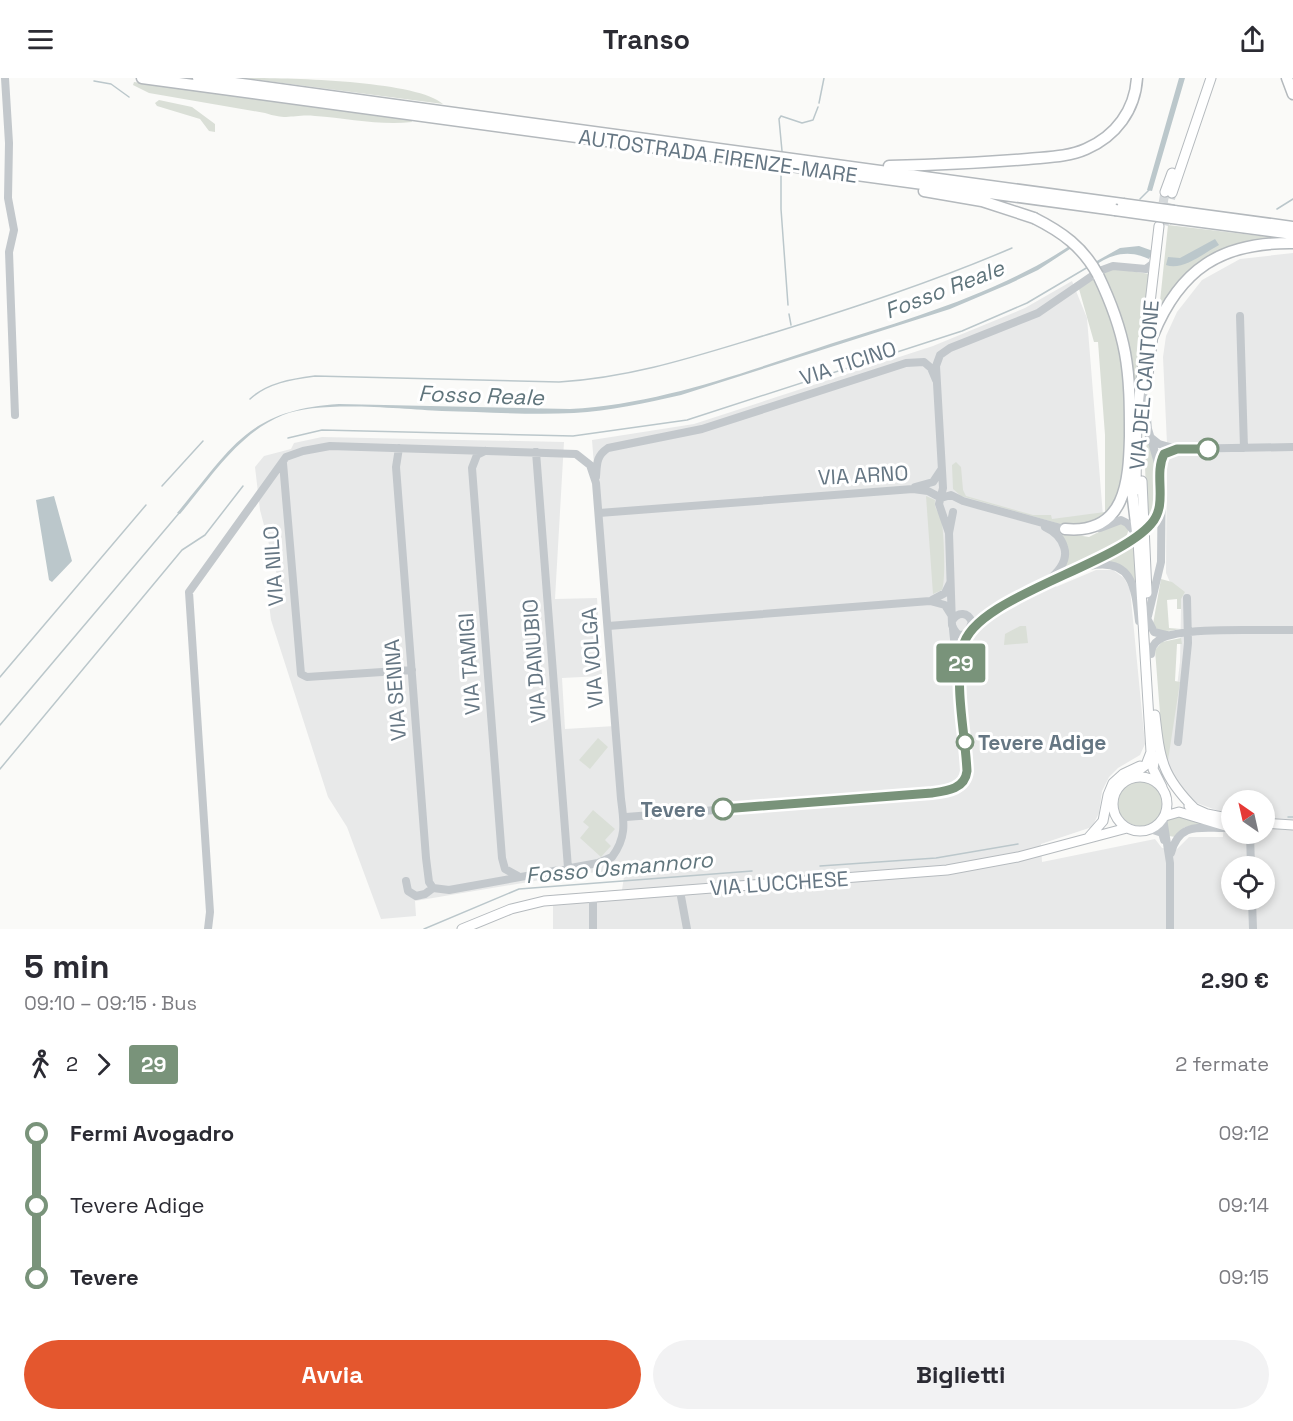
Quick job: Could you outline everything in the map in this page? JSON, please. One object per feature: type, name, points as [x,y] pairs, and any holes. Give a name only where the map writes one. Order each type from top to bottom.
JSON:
[{"type":"highway","name":"AUTOSTRADA FIRENZE-MARE","points":[[142,78],[774,160]]},
{"type":"highway","name":"AUTOSTRADA FIRENZE-MARE","points":[[198,78],[1119,207],[1167,220],[1293,234]]},
{"type":"highway","points":[[774,160],[886,166],[1000,161],[1067,155],[1087,149],[1105,139],[1119,125],[1134,97],[1137,78]]},
{"type":"highway","points":[[1287,78],[1293,94]]},
{"type":"highway","points":[[774,160],[982,201],[1034,218],[1057,230],[1083,252],[1097,274],[1115,316],[1125,353],[1130,407],[1129,464],[1125,492],[1113,512],[1092,526],[1076,530],[1065,529]]},
{"type":"highway","name":"AUTOSTRADA FIRENZE-MARE","points":[[1167,220],[1293,226]]},
{"type":"highway","points":[[1154,335],[1172,296],[1189,276],[1206,262],[1240,249],[1263,244],[1293,243]]},
{"type":"highway","points":[[1129,464],[1139,533]]},
{"type":"main road","points":[[1206,78],[1168,192],[1211,78]]},
{"type":"main road","name":"VIA DEL CANTONE","points":[[1123,782],[1148,762],[1151,742],[1144,645],[1136,424],[1155,261],[1167,220]]},
{"type":"main road","name":"VIA DEL CANTONE","points":[[1163,789],[1153,770],[1156,742],[1155,713],[1144,545],[1139,533],[1145,398],[1167,220]]},
{"type":"main road","points":[[1155,713],[1164,770],[1171,784],[1195,809]]},
{"type":"main road","points":[[1092,837],[1103,821],[1113,783],[1146,760],[1151,742]]},
{"type":"main road","points":[[1092,837],[1111,824],[1115,816],[1113,798],[1123,782],[1143,776],[1195,809],[1221,821]]},
{"type":"main road","points":[[1163,789],[1167,805],[1164,817]]},
{"type":"main road","points":[[1150,829],[1164,817],[1179,812],[1221,822]]},
{"type":"main road","points":[[1115,816],[1127,828]]},
{"type":"main road","points":[[1275,824],[1293,825]]},
{"type":"main road","name":"VIA LUCCHESE","points":[[462,929],[521,905],[592,897],[947,870],[1006,860],[1127,828],[1138,831],[1150,829]]},
{"type":"main road","points":[[1275,829],[1293,830]]},
{"type":"street","points":[[5,78],[9,143],[8,198],[14,230],[9,252],[15,415]]},
{"type":"street","points":[[949,533],[939,504],[943,488],[936,362],[943,352],[1038,313],[1113,266],[1146,269],[1155,261]]},
{"type":"street","points":[[1240,316],[1244,448]]},
{"type":"street","name":"VIA TICINO","points":[[596,483],[597,460],[601,453],[609,448],[702,429],[914,361],[927,364],[936,380]]},
{"type":"street","name":"VIA DEL CANTONE","points":[[1145,398],[1149,436],[1160,473]]},
{"type":"street","points":[[1149,436],[1159,444],[1177,449],[1293,447]]},
{"type":"street","points":[[208,929],[210,912],[189,592],[290,455],[316,447],[399,448]]},
{"type":"street","name":"VIA VOLGA","points":[[399,448],[567,453],[581,456],[590,465],[596,483],[621,799],[626,817],[622,837],[612,857],[598,863],[442,891],[433,888]]},
{"type":"street","name":"VIA SENNA","points":[[399,448],[396,466],[427,876],[433,888]]},
{"type":"street","points":[[455,449],[466,455],[472,468]]},
{"type":"street","name":"VIA DEL CANTONE","points":[[1148,618],[1161,562],[1160,473],[1164,454],[1177,449]]},
{"type":"street","points":[[472,468],[477,455],[490,450]]},
{"type":"street","name":"VIA DANUBIO","points":[[536,452],[568,868]]},
{"type":"street","name":"VIA NILO","points":[[283,463],[300,671],[304,677],[412,670]]},
{"type":"street","name":"VIA TAMIGI","points":[[472,468],[501,858]]},
{"type":"street","points":[[902,489],[933,482],[941,469]]},
{"type":"street","name":"VIA ARNO","points":[[599,513],[902,489],[928,491],[941,498],[948,495],[1033,521],[1085,533],[1121,520],[1139,533]]},
{"type":"street","points":[[626,817],[946,791],[957,788],[966,776],[959,678],[952,622],[949,533],[953,512],[957,506],[956,498]]},
{"type":"street","name":"VIA DEL CANTONE","points":[[1139,533],[1154,520],[1161,501]]},
{"type":"street","points":[[942,511],[953,512]]},
{"type":"street","points":[[608,626],[930,601],[943,603],[948,608],[952,622],[960,634],[970,631],[990,615],[1057,573],[1065,561],[1065,550],[1060,539],[1050,529],[1033,521]]},
{"type":"street","points":[[1022,596],[1076,570],[1139,533]]},
{"type":"street","points":[[1076,570],[1091,565],[1108,564],[1128,575],[1134,587],[1144,645]]},
{"type":"street","points":[[930,601],[947,591],[951,574]]},
{"type":"street","points":[[951,585],[956,601],[964,614],[972,620],[970,631],[963,645],[959,678]]},
{"type":"street","points":[[1178,742],[1188,632],[1187,597]]},
{"type":"street","points":[[952,622],[957,615],[964,614]]},
{"type":"street","points":[[1148,618],[1156,633],[1170,635]]},
{"type":"street","points":[[1151,654],[1156,642],[1170,635],[1188,632],[1293,630]]},
{"type":"street","points":[[1164,817],[1170,863]]},
{"type":"street","points":[[1170,929],[1169,884],[1174,844],[1182,832],[1191,828],[1221,826]]},
{"type":"street","points":[[1150,829],[1159,831],[1163,835],[1169,884]]},
{"type":"street","points":[[501,858],[508,872],[520,877]]},
{"type":"street","points":[[488,883],[499,873],[501,858]]},
{"type":"street","points":[[406,881],[408,891],[416,896],[425,894],[433,888]]},
{"type":"street","points":[[680,891],[687,929]]},
{"type":"street","points":[[592,897],[593,929]]},
{"type":"street","points":[[1252,910],[1253,929]]},
{"type":"shaded area","points":[[244,78],[379,85],[428,96],[443,104]]},
{"type":"shaded area","points":[[1179,78],[1185,78],[1152,191],[1147,190]]},
{"type":"shaded area","points":[[134,82],[411,120],[412,122],[376,122],[308,116],[280,117],[149,93],[133,85]]},
{"type":"shaded area","points":[[159,100],[192,107],[215,124],[215,132],[209,131],[200,119],[157,106],[155,103]]},
{"type":"shaded area","points":[[1168,225],[1269,238],[1224,251],[1159,311]]},
{"type":"shaded area","points":[[1215,239],[1219,245],[1193,260],[1179,266],[1166,265],[1168,257],[1180,258]]},
{"type":"shaded area","points":[[1071,245],[1073,247],[1038,270],[950,309],[681,395],[654,401],[614,409],[541,414],[383,407],[300,410],[339,404],[570,409],[634,401],[726,378],[948,305],[1011,279]]},
{"type":"shaded area","points":[[1139,246],[1153,251],[1149,259],[1135,254],[1122,254],[1097,264],[1095,262],[1120,248]]},
{"type":"shaded area","points":[[1293,253],[1293,929],[553,929],[553,895],[622,890],[625,870],[576,874],[415,901],[416,916],[381,919],[347,827],[328,797],[271,620],[269,604],[277,575],[260,510],[255,467],[264,456],[291,449],[294,443],[322,437],[564,442],[555,599],[597,598],[602,676],[562,678],[565,729],[615,726],[592,440],[694,424],[933,346],[1025,308],[1072,281],[1087,318],[1103,516],[1066,519],[1070,555],[1056,587],[1096,570],[1113,570],[1124,578],[1130,589],[1145,744],[1140,755],[1118,768],[1109,777],[1102,791],[1099,813],[1092,827],[1041,844],[1042,862],[1155,839],[1162,848],[1176,850],[1189,837],[1221,837],[1221,844],[1275,844],[1275,790],[1221,790],[1221,812],[1194,802],[1180,789],[1167,767],[1180,662],[1181,608],[1166,573],[1167,444],[1163,357],[1166,336],[1177,312],[1202,280],[1240,259]]},
{"type":"shaded area","points":[[1110,268],[1150,274],[1136,391],[1101,273]]},
{"type":"shaded area","points":[[1095,278],[1111,313],[1127,383],[1125,481],[1112,509],[1100,520],[1071,527],[961,496],[953,489],[952,465],[956,462],[961,467],[963,490],[966,496],[1033,515],[1051,515],[1052,519],[1105,512],[1105,435],[1098,342],[1094,342],[1079,289]]},
{"type":"shaded area","points":[[297,411],[283,415],[252,433],[226,458],[180,514],[177,513],[213,469],[244,436],[262,424],[283,414]]},
{"type":"shaded area","points":[[1147,440],[1155,459],[1158,479],[1154,509],[1150,518],[1147,518],[1145,466]]},
{"type":"shaded area","points":[[54,496],[72,561],[52,582],[49,580],[36,500]]},
{"type":"shaded area","points":[[926,496],[935,500],[943,532],[943,584],[942,590],[933,594]]},
{"type":"shaded area","points":[[1116,523],[1124,523],[1129,529],[1125,540],[1055,578],[1065,565],[1058,532],[1089,537]]},
{"type":"shaded area","points":[[1134,544],[1137,585],[1130,574],[1102,561]]},
{"type":"shaded area","points":[[1161,579],[1172,582],[1185,592],[1181,599],[1181,609],[1177,609],[1177,599],[1167,600],[1169,628],[1181,629],[1162,631],[1153,624]]},
{"type":"shaded area","points":[[1020,626],[1026,626],[1028,643],[1004,645],[1005,634]]},
{"type":"shaded area","points":[[1181,638],[1182,644],[1177,644],[1175,681],[1180,682],[1167,767],[1163,751],[1155,650],[1162,642]]},
{"type":"shaded area","points":[[598,738],[608,747],[590,769],[579,760]]},
{"type":"shaded area","points":[[1141,778],[1158,785],[1165,802],[1158,819],[1141,826],[1124,819],[1117,802],[1124,785]]},
{"type":"shaded area","points":[[593,810],[615,829],[605,840],[611,846],[601,857],[580,838],[589,827],[583,822]]},
{"type":"shaded area","points":[[1174,815],[1208,824],[1185,827],[1175,837],[1169,836],[1166,821]]},
{"type":"waterway","points":[[819,103],[824,78]]},
{"type":"waterway","points":[[94,81],[111,84],[129,97]]},
{"type":"waterway","points":[[782,151],[779,119],[781,116],[802,123],[813,120],[818,107]]},
{"type":"waterway","points":[[781,173],[781,209],[788,305]]},
{"type":"waterway","name":"Fosso Reale","points":[[1140,199],[1150,189]]},
{"type":"waterway","points":[[1277,209],[1293,199]]},
{"type":"waterway","points":[[250,399],[272,385],[315,376],[559,382],[642,370],[806,323],[925,282],[1012,248]]},
{"type":"waterway","points":[[288,438],[322,430],[573,436],[687,420],[962,331],[1027,303],[1088,267]]},
{"type":"waterway","points":[[789,314],[791,325]]},
{"type":"waterway","points":[[162,486],[203,441]]},
{"type":"waterway","points":[[0,769],[182,550],[205,535],[243,486]]},
{"type":"waterway","points":[[0,677],[146,505]]},
{"type":"waterway","name":"Fosso Reale","points":[[0,725],[180,512]]},
{"type":"waterway","points":[[1288,817],[1293,817]]},
{"type":"waterway","name":"Fosso Osmannoro","points":[[820,866],[936,858],[1018,844]]},
{"type":"waterway","name":"Fosso Osmannoro","points":[[424,929],[519,889],[752,871]]},
{"type":"tunnel","points":[[1161,216],[1165,192]]},
{"type":"tunnel","points":[[1164,225],[1172,193]]},
{"type":"bus line","name":"29","points":[[723,809],[932,793],[957,788],[964,781],[967,771],[959,678],[963,645],[968,633],[977,623],[997,610],[1117,549],[1143,532],[1154,520],[1161,501],[1160,473],[1162,456],[1165,452],[1177,449],[1208,449]]},
{"type":"place","name":"Tevere Adige","points":[[965,742]]},
{"type":"place","name":"Tevere","points":[[723,809]]}]
